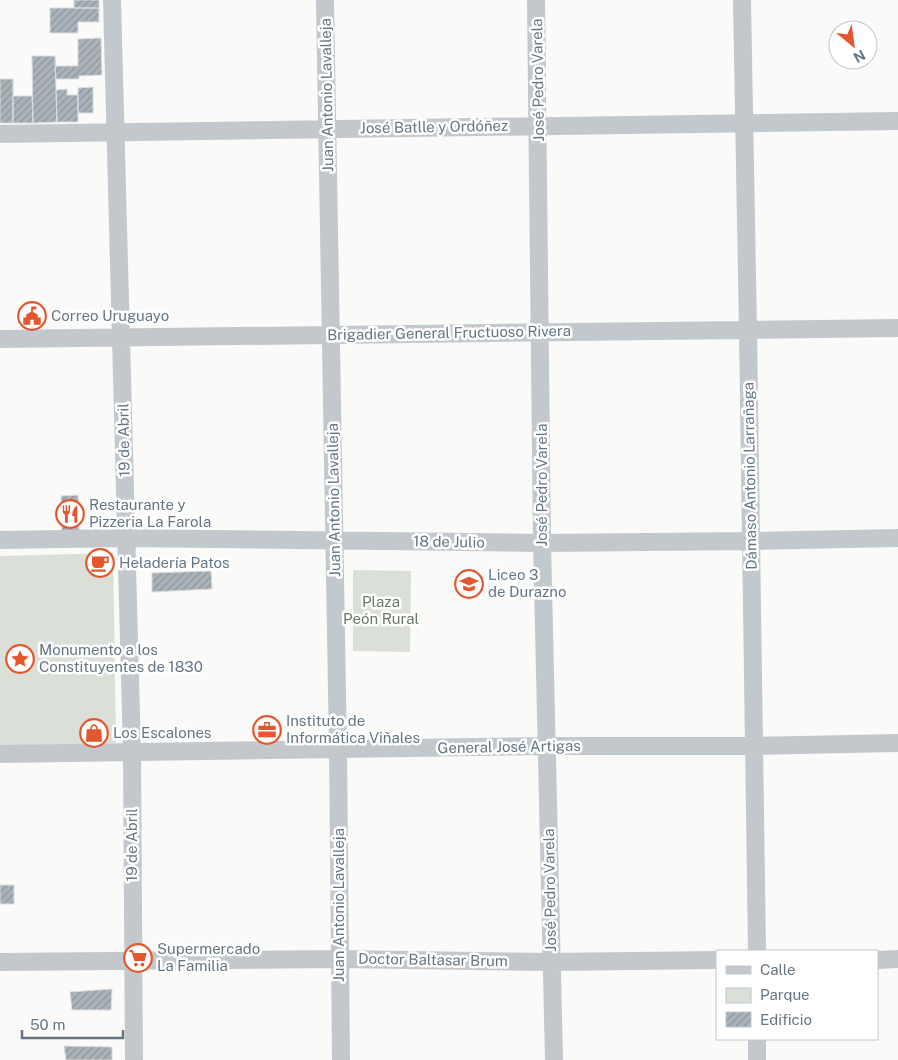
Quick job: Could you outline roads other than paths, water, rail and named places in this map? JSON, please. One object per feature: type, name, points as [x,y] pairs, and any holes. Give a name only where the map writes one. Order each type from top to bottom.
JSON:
[{"type":"street","name":"19 de Abril","points":[[112,0],[132,753],[134,1060]]},
{"type":"street","name":"Juan Antonio Lavalleja","points":[[325,0],[338,749],[341,1060]]},
{"type":"street","name":"José Pedro Varela","points":[[536,0],[539,126],[542,543],[554,1060]]},
{"type":"street","name":"Dámaso Antonio Larrañaga","points":[[742,0],[756,950]]},
{"type":"street","name":"José Batlle y Ordóñez","points":[[0,134],[898,121]]},
{"type":"street","name":"Brigadier General Fructuoso Rivera","points":[[0,339],[122,336],[898,328]]},
{"type":"street","name":"18 de Julio","points":[[0,540],[126,538],[542,543],[898,538]]},
{"type":"street","name":"General José Artigas","points":[[0,754],[898,743]]},
{"type":"street","name":"Doctor Baltasar Brum","points":[[0,962],[339,959],[551,962],[716,960]]},
{"type":"street","points":[[878,960],[898,959]]},
{"type":"street","points":[[757,1040],[757,1060]]},
{"type":"place","name":"Correo Uruguayo","points":[[32,316]]},
{"type":"place","name":"Restaurante y Pizzeria La Farola","points":[[70,514]]},
{"type":"place","name":"Heladería Patos","points":[[100,563]]},
{"type":"place","name":"Liceo 3 de Durazno","points":[[469,584]]},
{"type":"place","name":"Monumento a los Constituyentes de 1830","points":[[20,659]]},
{"type":"place","name":"Instituto de Informática Viñales","points":[[267,730]]},
{"type":"place","name":"Los Escalones","points":[[94,733]]},
{"type":"place","name":"Supermercado La Familia","points":[[138,958]]},
{"type":"park label","name":"Plaza Peón Rural","points":[[381,610]]}]
